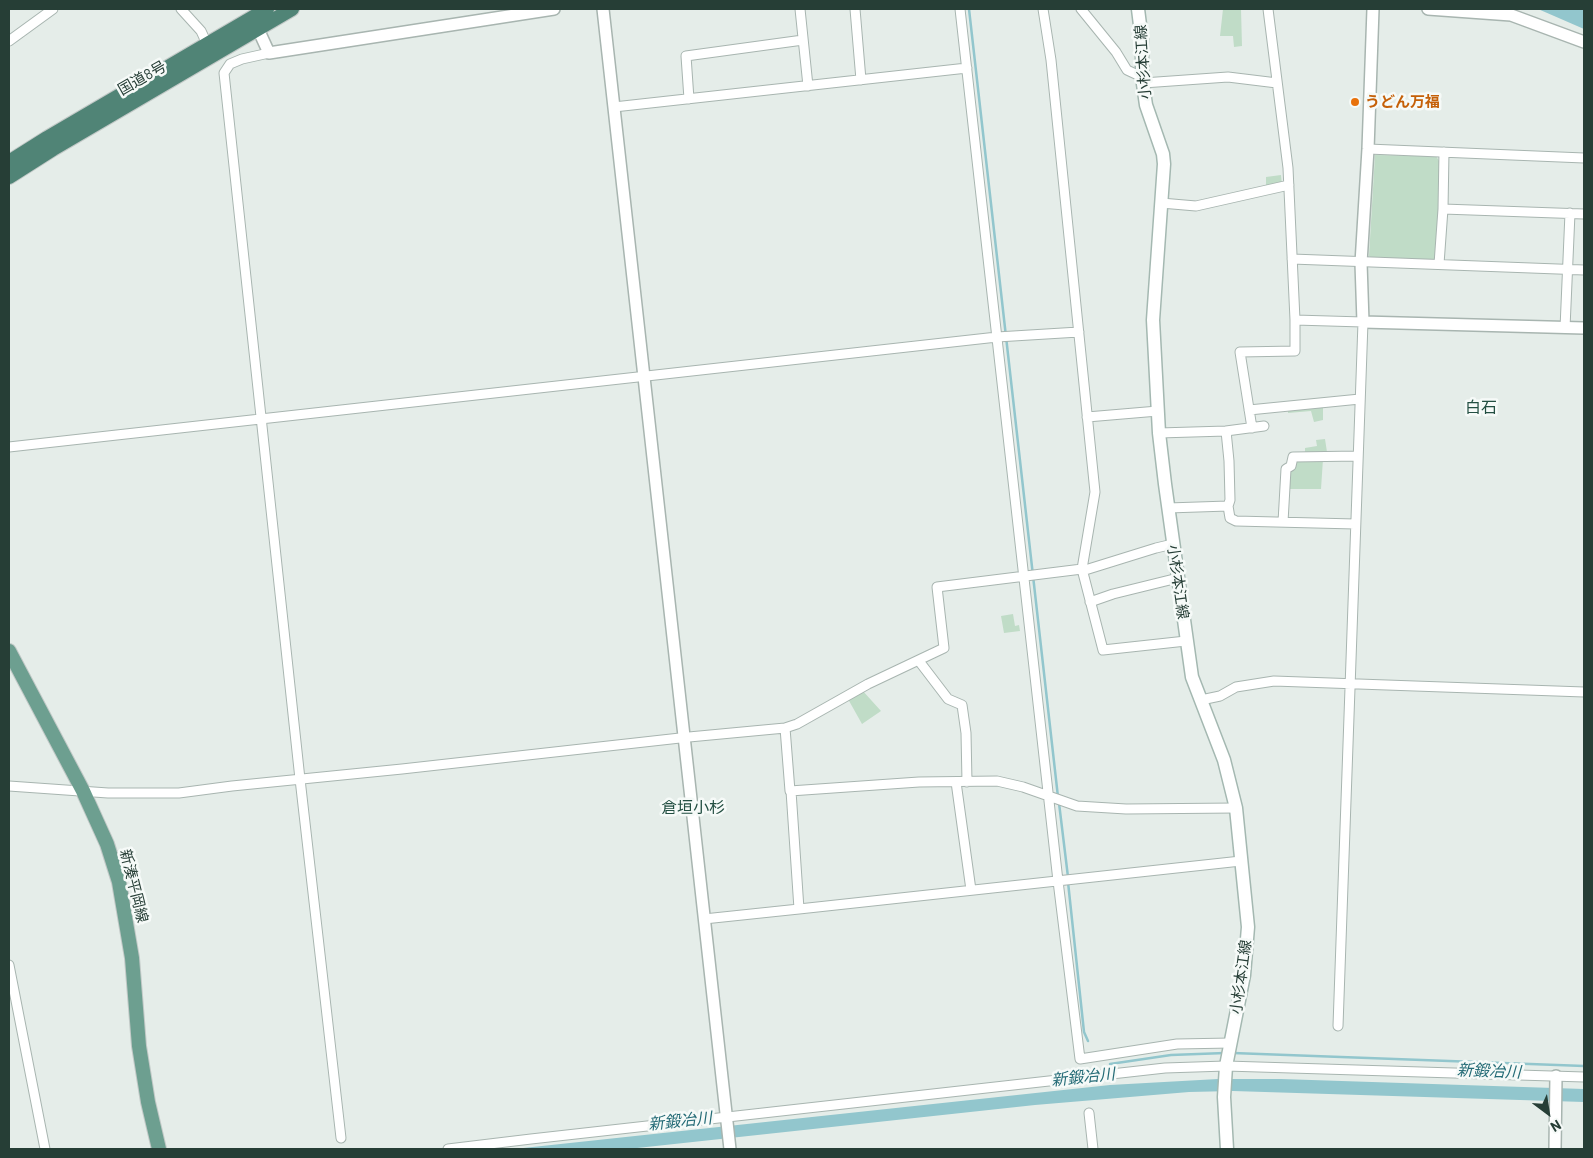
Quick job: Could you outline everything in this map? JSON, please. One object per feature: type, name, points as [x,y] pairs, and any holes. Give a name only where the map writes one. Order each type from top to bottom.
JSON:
[{"type":"highway","name":"国道8号","points":[[9,162],[267,9]]},
{"type":"highway","name":"国道8号","points":[[9,177],[53,149],[292,9]]},
{"type":"main road","name":"小杉本江線","points":[[1138,9],[1142,40],[1142,80],[1146,105],[1163,154],[1165,173],[1152,320],[1157,370],[1159,433],[1192,678],[1224,760],[1236,808],[1248,927],[1244,975],[1226,1066],[1224,1097],[1227,1149]]},
{"type":"main road","name":"新湊平岡線","points":[[9,651],[83,791],[107,844],[119,882],[131,949],[139,1046],[148,1102],[159,1149]]},
{"type":"street","points":[[9,41],[53,9]]},
{"type":"street","points":[[181,9],[202,31],[207,44]]},
{"type":"street","points":[[341,1138],[255,376],[224,73],[230,64],[269,52],[495,13],[554,9]]},
{"type":"street","points":[[602,9],[730,1149]]},
{"type":"street","points":[[800,9],[808,86]]},
{"type":"street","points":[[855,9],[861,80]]},
{"type":"street","points":[[960,9],[1048,796],[1080,1059],[1177,1044],[1230,1043]]},
{"type":"street","points":[[1043,9],[1052,69],[1095,492],[1082,570],[1102,650],[1186,641]]},
{"type":"street","points":[[1081,9],[1116,52],[1127,70],[1142,80],[1228,77],[1277,83]]},
{"type":"street","points":[[1252,428],[1240,352],[1295,351],[1289,185],[1268,9]]},
{"type":"street","points":[[1338,1026],[1363,322],[1361,263],[1368,149],[1373,9]]},
{"type":"street","points":[[1428,9],[1512,14],[1584,42]]},
{"type":"street","points":[[258,29],[269,52]]},
{"type":"street","points":[[689,99],[686,56],[803,40]]},
{"type":"street","points":[[614,107],[967,68]]},
{"type":"street","points":[[1368,149],[1584,158]]},
{"type":"street","points":[[1439,264],[1443,209],[1444,152]]},
{"type":"street","points":[[1161,203],[1196,206],[1289,185]]},
{"type":"street","points":[[1443,209],[1584,214]]},
{"type":"street","points":[[1565,328],[1570,213]]},
{"type":"street","points":[[1292,259],[1584,270]]},
{"type":"street","points":[[1295,320],[1584,328]]},
{"type":"street","points":[[9,447],[997,337],[1079,332]]},
{"type":"street","points":[[1249,410],[1360,399]]},
{"type":"street","points":[[1087,417],[1158,411]]},
{"type":"street","points":[[1159,433],[1226,431],[1264,426]]},
{"type":"street","points":[[1226,431],[1229,461],[1230,500],[1228,506],[1230,518],[1236,521],[1355,524]]},
{"type":"street","points":[[1283,522],[1286,469],[1291,466],[1293,457],[1358,456]]},
{"type":"street","points":[[1168,508],[1228,506]]},
{"type":"street","points":[[9,786],[108,793],[179,793],[684,737],[785,728],[796,724],[868,684],[944,648],[937,587],[1082,570],[1173,544]]},
{"type":"street","points":[[1090,602],[1113,594],[1178,578]]},
{"type":"street","points":[[919,661],[948,699],[962,705],[966,733],[967,782]]},
{"type":"street","points":[[1201,700],[1220,696],[1236,687],[1274,681],[1584,692]]},
{"type":"street","points":[[785,728],[799,909]]},
{"type":"street","points":[[791,791],[919,782],[996,782],[1023,787],[1077,806],[1126,809],[1236,808]]},
{"type":"street","points":[[956,782],[971,890]]},
{"type":"street","points":[[704,919],[1241,861]]},
{"type":"street","points":[[9,965],[10,982],[45,1149]]},
{"type":"street","points":[[448,1149],[727,1120],[1165,1068],[1226,1066],[1556,1079],[1584,1077]]},
{"type":"street","points":[[1555,1149],[1556,1079]]},
{"type":"street","points":[[1089,1113],[1093,1149]]},
{"type":"green space","points":[[1223,9],[1241,9],[1242,46],[1234,47],[1233,36],[1220,36]]},
{"type":"green space","points":[[1375,155],[1436,156],[1441,164],[1436,257],[1433,261],[1371,258],[1369,256]]},
{"type":"green space","points":[[1281,175],[1282,185],[1266,189],[1266,177]]},
{"type":"green space","points":[[1323,405],[1323,420],[1314,422],[1311,411],[1288,413],[1288,409]]},
{"type":"green space","points":[[1325,439],[1327,452],[1305,453],[1305,448],[1317,446],[1316,440]]},
{"type":"green space","points":[[1323,459],[1321,489],[1289,489],[1288,470],[1294,460]]},
{"type":"green space","points":[[1013,614],[1015,626],[1019,625],[1020,631],[1004,633],[1001,616]]},
{"type":"green space","points":[[862,690],[881,711],[862,724],[848,699]]},
{"type":"water","points":[[1538,9],[1584,9],[1584,29]]},
{"type":"water","points":[[1218,1079],[1281,1079],[1584,1089],[1584,1102],[1233,1091],[1189,1092],[1035,1105],[628,1149],[514,1149],[1110,1085]]},
{"type":"waterway","points":[[969,9],[1058,797]]},
{"type":"waterway","points":[[1059,803],[1068,877]]},
{"type":"waterway","points":[[1068,882],[1084,1032],[1088,1041]]},
{"type":"waterway","name":"新鍛冶川","points":[[1110,1064],[1171,1055],[1225,1053]]},
{"type":"waterway","name":"新鍛冶川","points":[[1233,1053],[1584,1066]]},
{"type":"place","name":"うどん万福","points":[[1355,102]]},
{"type":"district","name":"白石","points":[[1481,408]]},
{"type":"district","name":"倉垣小杉","points":[[693,808]]}]
